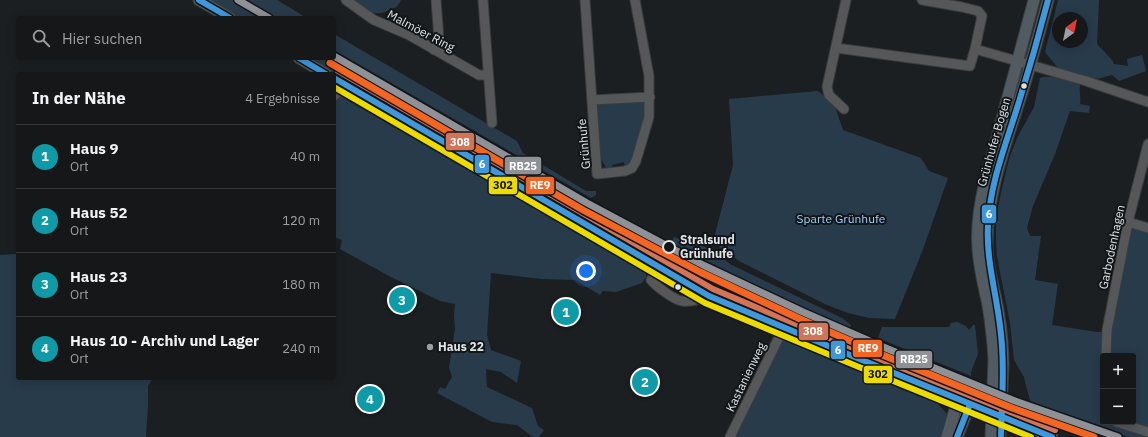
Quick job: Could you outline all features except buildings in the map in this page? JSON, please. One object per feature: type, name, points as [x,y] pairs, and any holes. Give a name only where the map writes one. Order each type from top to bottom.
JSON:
[{"type":"main road","points":[[200,0],[227,16]]},
{"type":"main road","name":"Grünhufer Bogen","points":[[1000,437],[999,362],[979,265],[977,234],[985,182],[1034,0]]},
{"type":"main road","name":"Grünhufer Bogen","points":[[991,437],[1002,340],[987,243],[992,190],[1048,0]]},
{"type":"main road","points":[[302,60],[323,72]]},
{"type":"main road","points":[[336,79],[710,296],[1052,437]]},
{"type":"main road","points":[[947,437],[958,399]]},
{"type":"main road","points":[[957,437],[970,404]]},
{"type":"street","name":"Malmöer Ring","points":[[346,0],[374,20],[409,35],[479,75],[488,75]]},
{"type":"street","points":[[434,50],[439,40],[436,0]]},
{"type":"street","points":[[483,0],[492,123]]},
{"type":"street","name":"Grünhufe","points":[[585,0],[597,174],[625,172],[632,168],[636,162],[649,117],[650,76],[635,0]]},
{"type":"street","points":[[844,108],[829,95],[826,87],[846,0]]},
{"type":"street","points":[[836,48],[970,66],[982,16],[978,11],[963,3],[922,0]]},
{"type":"street","points":[[975,49],[1086,81],[1148,102]]},
{"type":"street","points":[[336,94],[339,91],[388,110]]},
{"type":"street","points":[[592,100],[650,97]]},
{"type":"street","name":"Garbodenhagen","points":[[1106,353],[1107,330],[1128,222],[1148,144]]},
{"type":"street","points":[[1128,222],[1148,228]]},
{"type":"street","points":[[658,267],[651,280],[659,288],[681,301],[701,299],[710,296]]},
{"type":"street","name":"Kastanienweg","points":[[730,437],[784,327]]},
{"type":"street","points":[[1126,425],[1148,432]]},
{"type":"green space","points":[[207,0],[233,0],[261,16],[235,16]]},
{"type":"green space","points":[[246,0],[277,0],[304,16],[274,16]]},
{"type":"green space","points":[[354,0],[401,0],[394,8],[382,13],[373,13]]},
{"type":"green space","points":[[1058,0],[1099,0],[1097,44],[1114,64],[1128,66],[1127,59],[1142,55],[1146,71],[1119,81],[1112,75],[1097,79],[1058,68],[1045,52],[1052,24],[1052,48],[1088,48],[1088,12],[1055,12]]},
{"type":"green space","points":[[336,35],[517,141],[523,153],[586,191],[596,191],[596,195],[591,198],[336,51]]},
{"type":"green space","points":[[309,60],[335,60],[533,176],[686,259],[768,300],[830,328],[985,393],[985,400],[734,297],[698,280],[680,265],[642,244],[640,248],[679,269],[677,272],[336,75],[336,72],[330,72]]},
{"type":"green space","points":[[1043,77],[1057,78],[1080,85],[1080,104],[1090,106],[1089,113],[1070,111],[1055,154],[1033,206],[1027,228],[1030,236],[1041,236],[1035,280],[1058,284],[1052,325],[1097,332],[1111,332],[1131,226],[1148,231],[1148,437],[1129,437],[1031,403],[1024,377],[1014,360],[1010,323],[997,257],[996,218],[1009,159],[1017,138],[1034,107],[1040,78]]},
{"type":"green space","name":"Sparte Grünhufe","points":[[818,91],[834,104],[843,130],[921,158],[929,171],[948,178],[922,252],[895,319],[869,318],[848,313],[827,305],[739,261],[713,242],[733,165],[729,99]]},
{"type":"green space","points":[[337,93],[646,272],[646,277],[642,283],[616,292],[603,291],[600,295],[575,280],[541,279],[491,273],[487,335],[491,350],[521,361],[517,383],[501,372],[486,369],[487,387],[532,408],[538,426],[544,430],[539,437],[533,437],[517,425],[492,422],[437,393],[440,387],[445,389],[452,377],[449,368],[455,329],[455,304],[440,301],[389,276],[340,249],[342,240],[336,238]]},
{"type":"green space","points":[[609,100],[645,103],[647,114],[634,159],[625,169],[624,162],[612,165],[613,171],[606,168],[598,153],[596,103]]},
{"type":"green space","points":[[674,237],[709,249],[730,264],[842,318],[851,325],[850,329],[761,288],[671,243]]},
{"type":"green space","points":[[16,254],[16,380],[152,380],[148,386],[146,437],[0,437],[0,255]]},
{"type":"green space","points":[[957,322],[966,326],[969,330],[973,325],[975,325],[978,354],[971,372],[971,376],[878,338],[882,327],[949,327],[951,323]]},
{"type":"green space","points":[[779,337],[850,363],[868,374],[936,402],[947,414],[941,437],[730,437]]},
{"type":"transit line","name":"6","points":[[199,0],[227,16]]},
{"type":"transit line","name":"RB25","points":[[238,0],[266,16]]},
{"type":"transit line","name":"6","points":[[1001,435],[1003,380],[1002,340],[988,250],[989,209],[999,164],[1026,79],[1048,0]]},
{"type":"transit line","name":"RB25","points":[[336,57],[587,203],[703,265],[803,312],[888,349],[1015,401],[1118,437]]},
{"type":"transit line","name":"6","points":[[302,60],[323,72]]},
{"type":"transit line","name":"RE9","points":[[330,63],[583,210],[700,272],[800,319],[885,356],[1012,408],[1094,437]]},
{"type":"transit line","name":"308","points":[[338,71],[713,289],[865,353],[1055,430]]},
{"type":"transit line","name":"6","points":[[336,79],[709,296],[1052,437]]},
{"type":"transit line","name":"302","points":[[336,88],[705,303],[1031,437]]},
{"type":"transit line","name":"6","points":[[957,437],[970,404]]},
{"type":"place","name":"Stralsund Grünhufe","points":[[669,247]]},
{"type":"place","name":"Haus 23","points":[[402,300]]},
{"type":"place","name":"Haus 9","points":[[566,312]]},
{"type":"place","name":"Haus 22","points":[[430,347]]},
{"type":"place","name":"Haus 52","points":[[645,382]]},
{"type":"place","name":"Haus 10 - Archiv und Lager","points":[[370,399]]}]
